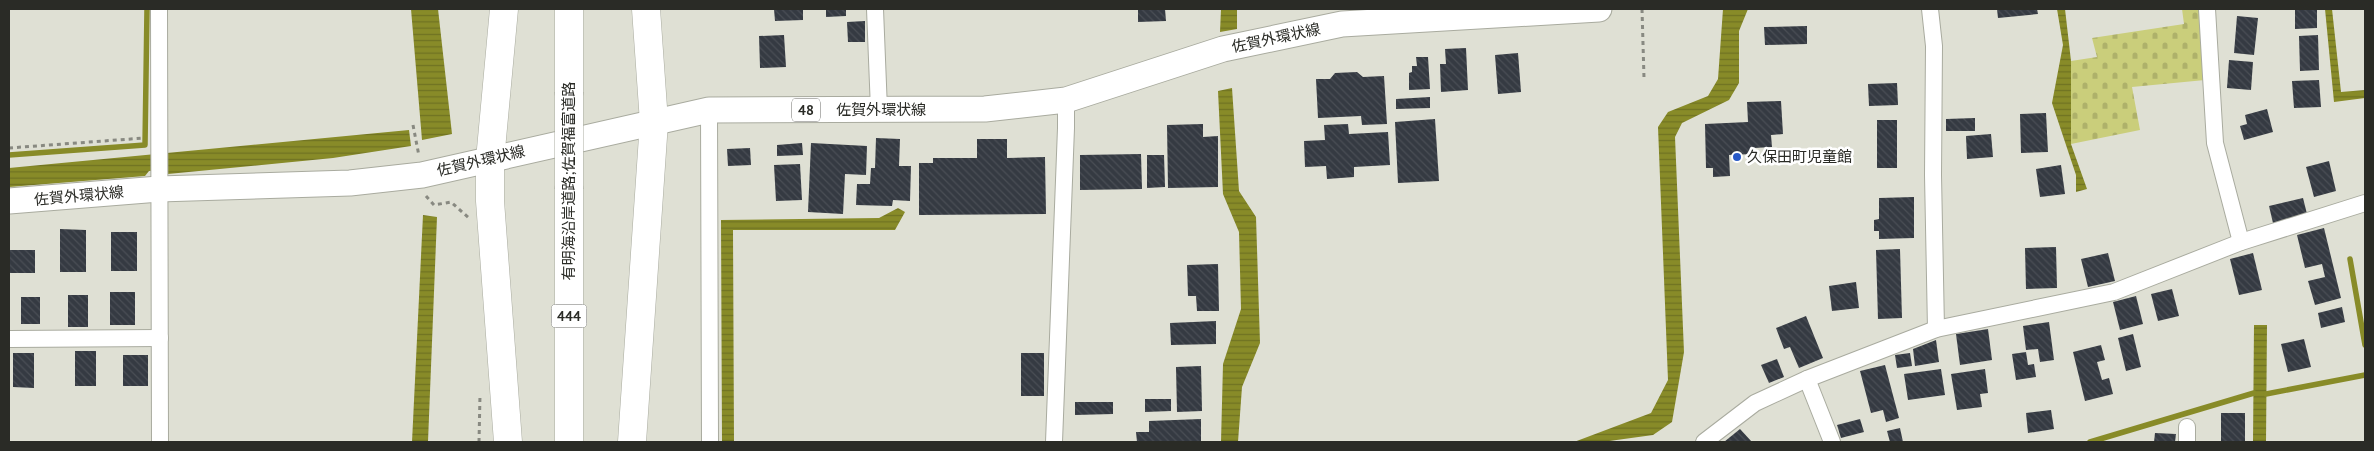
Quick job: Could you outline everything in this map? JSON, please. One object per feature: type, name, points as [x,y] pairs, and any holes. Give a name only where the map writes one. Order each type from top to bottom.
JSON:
[{"type":"highway","points":[[504,9],[490,160],[490,201],[508,442]]},
{"type":"highway","name":"有明海沿岸道路;佐賀福富道路","points":[[569,9],[569,442]]},
{"type":"highway","points":[[632,442],[654,122],[646,9]]},
{"type":"main road","name":"佐賀外環状線","points":[[9,202],[159,184],[350,183],[422,175],[709,110],[985,109],[1066,100],[1223,49],[1342,24],[1599,9]]},
{"type":"street","points":[[159,9],[160,442]]},
{"type":"street","points":[[875,9],[879,110]]},
{"type":"street","points":[[1930,9],[1934,46],[1933,175],[1936,329]]},
{"type":"street","points":[[2206,9],[2215,143],[2241,242]]},
{"type":"street","points":[[1054,442],[1066,100]]},
{"type":"street","points":[[709,110],[710,442]]},
{"type":"street","points":[[1704,442],[1755,403],[1807,378],[1936,329],[2114,292],[2241,242],[2365,203]]},
{"type":"street","points":[[9,339],[160,338]]},
{"type":"street","points":[[1807,378],[1832,442]]},
{"type":"path","points":[[1642,9],[1644,78]]},
{"type":"path","points":[[413,124],[426,199],[434,205],[451,202],[470,220]]},
{"type":"path","points":[[9,148],[138,139]]},
{"type":"path","points":[[479,442],[480,393]]},
{"type":"green space","points":[[2182,9],[2200,9],[2205,80],[2132,87],[2140,130],[2071,144],[2071,61],[2097,57],[2092,38],[2184,24]]},
{"type":"shaded area","points":[[411,9],[438,9],[452,134],[422,140]]},
{"type":"shaded area","points":[[1221,9],[1237,9],[1237,29],[1220,32]]},
{"type":"shaded area","points":[[1723,9],[1748,9],[1739,31],[1739,83],[1729,100],[1682,123],[1675,137],[1684,352],[1672,422],[1653,435],[1602,442],[1574,442],[1651,413],[1668,380],[1658,127],[1668,112],[1708,96],[1718,79]]},
{"type":"shaded area","points":[[2057,9],[2065,9],[2071,61],[2071,144],[2087,189],[2076,192],[2076,175],[2052,103],[2063,45]]},
{"type":"shaded area","points":[[2325,9],[2332,9],[2341,92],[2365,90],[2365,98],[2334,102]]},
{"type":"shaded area","points":[[1232,88],[1239,191],[1256,217],[1260,343],[1242,387],[1238,442],[1221,442],[1223,364],[1241,309],[1239,232],[1223,194],[1218,91]]},
{"type":"shaded area","points":[[409,130],[411,146],[333,158],[168,174],[165,170],[149,171],[145,176],[9,187],[9,168]]},
{"type":"shaded area","points":[[898,208],[905,212],[895,230],[733,230],[734,442],[722,442],[721,220],[879,218]]},
{"type":"shaded area","points":[[423,215],[437,217],[428,442],[412,442]]},
{"type":"shaded area","points":[[2254,325],[2267,325],[2266,442],[2253,442]]},
{"type":"building","points":[[774,9],[803,9],[803,20],[775,21]]},
{"type":"building","points":[[826,9],[846,9],[846,16],[826,17]]},
{"type":"building","points":[[1138,9],[1165,9],[1166,21],[1138,22]]},
{"type":"building","points":[[1997,9],[2037,9],[2038,14],[1998,18]]},
{"type":"building","points":[[2295,9],[2317,9],[2317,28],[2295,29]]},
{"type":"building","points":[[2237,16],[2258,18],[2254,55],[2234,53]]},
{"type":"building","points":[[865,21],[865,42],[848,42],[847,22]]},
{"type":"building","points":[[1807,26],[1807,44],[1765,45],[1764,27]]},
{"type":"building","points":[[784,35],[786,67],[760,68],[759,36]]},
{"type":"building","points":[[2318,35],[2319,70],[2300,71],[2299,36]]},
{"type":"building","points":[[1466,48],[1468,90],[1441,92],[1440,64],[1446,64],[1445,49]]},
{"type":"building","points":[[1518,53],[1521,92],[1498,94],[1495,55]]},
{"type":"building","points":[[1416,57],[1428,57],[1430,89],[1409,90],[1409,73],[1412,72],[1412,66],[1417,66]]},
{"type":"building","points":[[2229,60],[2253,62],[2251,90],[2227,88]]},
{"type":"building","points":[[1357,72],[1363,77],[1384,76],[1387,124],[1362,125],[1361,116],[1318,118],[1316,79],[1330,79],[1335,73]]},
{"type":"building","points":[[2319,80],[2321,107],[2294,108],[2292,81]]},
{"type":"building","points":[[1897,83],[1898,105],[1869,106],[1868,84]]},
{"type":"building","points":[[1430,97],[1430,108],[1396,109],[1396,99]]},
{"type":"building","points":[[1781,101],[1783,134],[1771,135],[1772,147],[1754,148],[1754,154],[1729,155],[1730,176],[1713,177],[1713,168],[1706,168],[1705,124],[1748,122],[1747,102]]},
{"type":"building","points":[[2267,109],[2273,132],[2244,140],[2240,126],[2247,124],[2245,115]]},
{"type":"building","points":[[2046,113],[2048,152],[2021,153],[2020,114]]},
{"type":"building","points":[[1975,118],[1975,131],[1946,131],[1946,119]]},
{"type":"building","points":[[1435,119],[1439,181],[1398,183],[1395,122]]},
{"type":"building","points":[[1877,120],[1897,120],[1897,168],[1877,168]]},
{"type":"building","points":[[1203,124],[1203,137],[1218,136],[1218,187],[1168,188],[1167,125]]},
{"type":"building","points":[[1348,124],[1349,134],[1388,132],[1390,165],[1354,167],[1354,177],[1327,179],[1326,166],[1305,167],[1304,141],[1325,140],[1324,125]]},
{"type":"building","points":[[1991,134],[1993,157],[1967,159],[1966,136]]},
{"type":"building","points":[[876,138],[900,139],[899,166],[911,166],[910,201],[893,200],[892,206],[856,205],[857,184],[870,184],[871,168],[875,168]]},
{"type":"building","points":[[977,139],[1007,139],[1007,158],[1045,157],[1046,214],[919,215],[919,163],[933,163],[933,158],[977,158]]},
{"type":"building","points":[[802,143],[803,155],[777,156],[777,145]]},
{"type":"building","points":[[811,143],[867,146],[866,175],[845,174],[843,214],[808,212]]},
{"type":"building","points":[[750,148],[751,165],[728,166],[727,149]]},
{"type":"building","points":[[1141,154],[1142,189],[1080,190],[1080,155]]},
{"type":"building","points":[[1147,155],[1164,155],[1165,187],[1147,188]]},
{"type":"building","points":[[2329,161],[2336,191],[2314,197],[2306,167]]},
{"type":"building","points":[[800,164],[802,200],[776,201],[774,165]]},
{"type":"building","points":[[2061,165],[2065,194],[2040,197],[2036,169]]},
{"type":"building","points":[[1914,197],[1914,238],[1879,239],[1879,231],[1874,231],[1874,220],[1879,219],[1879,198]]},
{"type":"building","points":[[2303,198],[2307,214],[2273,223],[2269,206]]},
{"type":"building","points":[[2324,228],[2341,298],[2315,305],[2308,281],[2325,277],[2322,264],[2305,268],[2297,235]]},
{"type":"building","points":[[60,229],[86,230],[86,272],[60,272]]},
{"type":"building","points":[[111,232],[137,232],[137,271],[111,271]]},
{"type":"building","points":[[2056,247],[2057,288],[2026,289],[2025,248]]},
{"type":"building","points":[[1900,249],[1902,318],[1878,319],[1876,250]]},
{"type":"building","points":[[9,250],[35,250],[35,273],[9,273]]},
{"type":"building","points":[[2108,253],[2115,281],[2088,287],[2081,259]]},
{"type":"building","points":[[2253,253],[2262,290],[2239,295],[2230,259]]},
{"type":"building","points":[[1218,264],[1219,311],[1197,311],[1196,296],[1188,296],[1187,265]]},
{"type":"building","points":[[1856,282],[1859,308],[1832,311],[1829,286]]},
{"type":"building","points":[[2172,289],[2179,316],[2158,321],[2151,294]]},
{"type":"building","points":[[110,292],[135,292],[135,325],[110,325]]},
{"type":"building","points":[[68,295],[88,295],[88,327],[68,327]]},
{"type":"building","points":[[2136,296],[2143,324],[2120,330],[2113,302]]},
{"type":"building","points":[[21,297],[40,297],[40,324],[21,324]]},
{"type":"building","points":[[2342,307],[2345,322],[2321,328],[2318,313]]},
{"type":"building","points":[[1806,316],[1823,358],[1799,368],[1790,347],[1784,349],[1776,328]]},
{"type":"building","points":[[1216,321],[1216,344],[1171,345],[1170,323]]},
{"type":"building","points":[[2049,322],[2054,360],[2040,362],[2038,349],[2026,350],[2023,326]]},
{"type":"building","points":[[1988,329],[1992,360],[1960,365],[1956,334]]},
{"type":"building","points":[[2133,334],[2141,367],[2126,371],[2118,338]]},
{"type":"building","points":[[2304,339],[2311,367],[2288,372],[2281,344]]},
{"type":"building","points":[[1936,340],[1939,362],[1915,366],[1913,349]]},
{"type":"building","points":[[2101,345],[2105,360],[2097,362],[2102,380],[2109,378],[2113,394],[2085,401],[2073,352]]},
{"type":"building","points":[[75,351],[96,351],[96,386],[75,386]]},
{"type":"building","points":[[2026,352],[2028,365],[2034,364],[2036,377],[2016,380],[2012,354]]},
{"type":"building","points":[[13,353],[34,353],[34,388],[13,387]]},
{"type":"building","points":[[1021,353],[1044,353],[1044,396],[1021,396]]},
{"type":"building","points":[[1910,353],[1912,366],[1897,368],[1895,355]]},
{"type":"building","points":[[123,355],[148,355],[148,386],[123,386]]},
{"type":"building","points":[[1777,359],[1784,377],[1769,383],[1761,365]]},
{"type":"building","points":[[1885,365],[1899,418],[1886,422],[1883,410],[1871,413],[1860,371]]},
{"type":"building","points":[[1201,366],[1202,411],[1177,412],[1176,367]]},
{"type":"building","points":[[1941,369],[1945,395],[1908,400],[1904,374]]},
{"type":"building","points":[[1985,369],[1988,393],[1980,394],[1982,407],[1957,410],[1951,374]]},
{"type":"building","points":[[1145,399],[1171,399],[1171,411],[1145,412]]},
{"type":"building","points":[[1075,402],[1113,402],[1113,414],[1075,415]]},
{"type":"building","points":[[2051,410],[2054,429],[2028,433],[2026,413]]},
{"type":"building","points":[[2221,413],[2245,413],[2245,442],[2221,442]]},
{"type":"building","points":[[1201,419],[1201,442],[1137,442],[1136,432],[1149,432],[1149,421]]},
{"type":"building","points":[[1860,419],[1864,432],[1841,438],[1837,425]]},
{"type":"building","points":[[1900,428],[1903,442],[1890,442],[1887,431]]},
{"type":"building","points":[[1740,429],[1752,442],[1724,442]]},
{"type":"building","points":[[2155,433],[2176,434],[2175,442],[2154,442]]},
{"type":"waterway","points":[[9,155],[145,145],[147,9]]},
{"type":"waterway","points":[[2350,259],[2365,345]]},
{"type":"waterway","points":[[2266,394],[2365,375]]},
{"type":"waterway","points":[[2090,442],[2254,393]]},
{"type":"place","name":"久保田町児童館","points":[[1737,157]]}]
